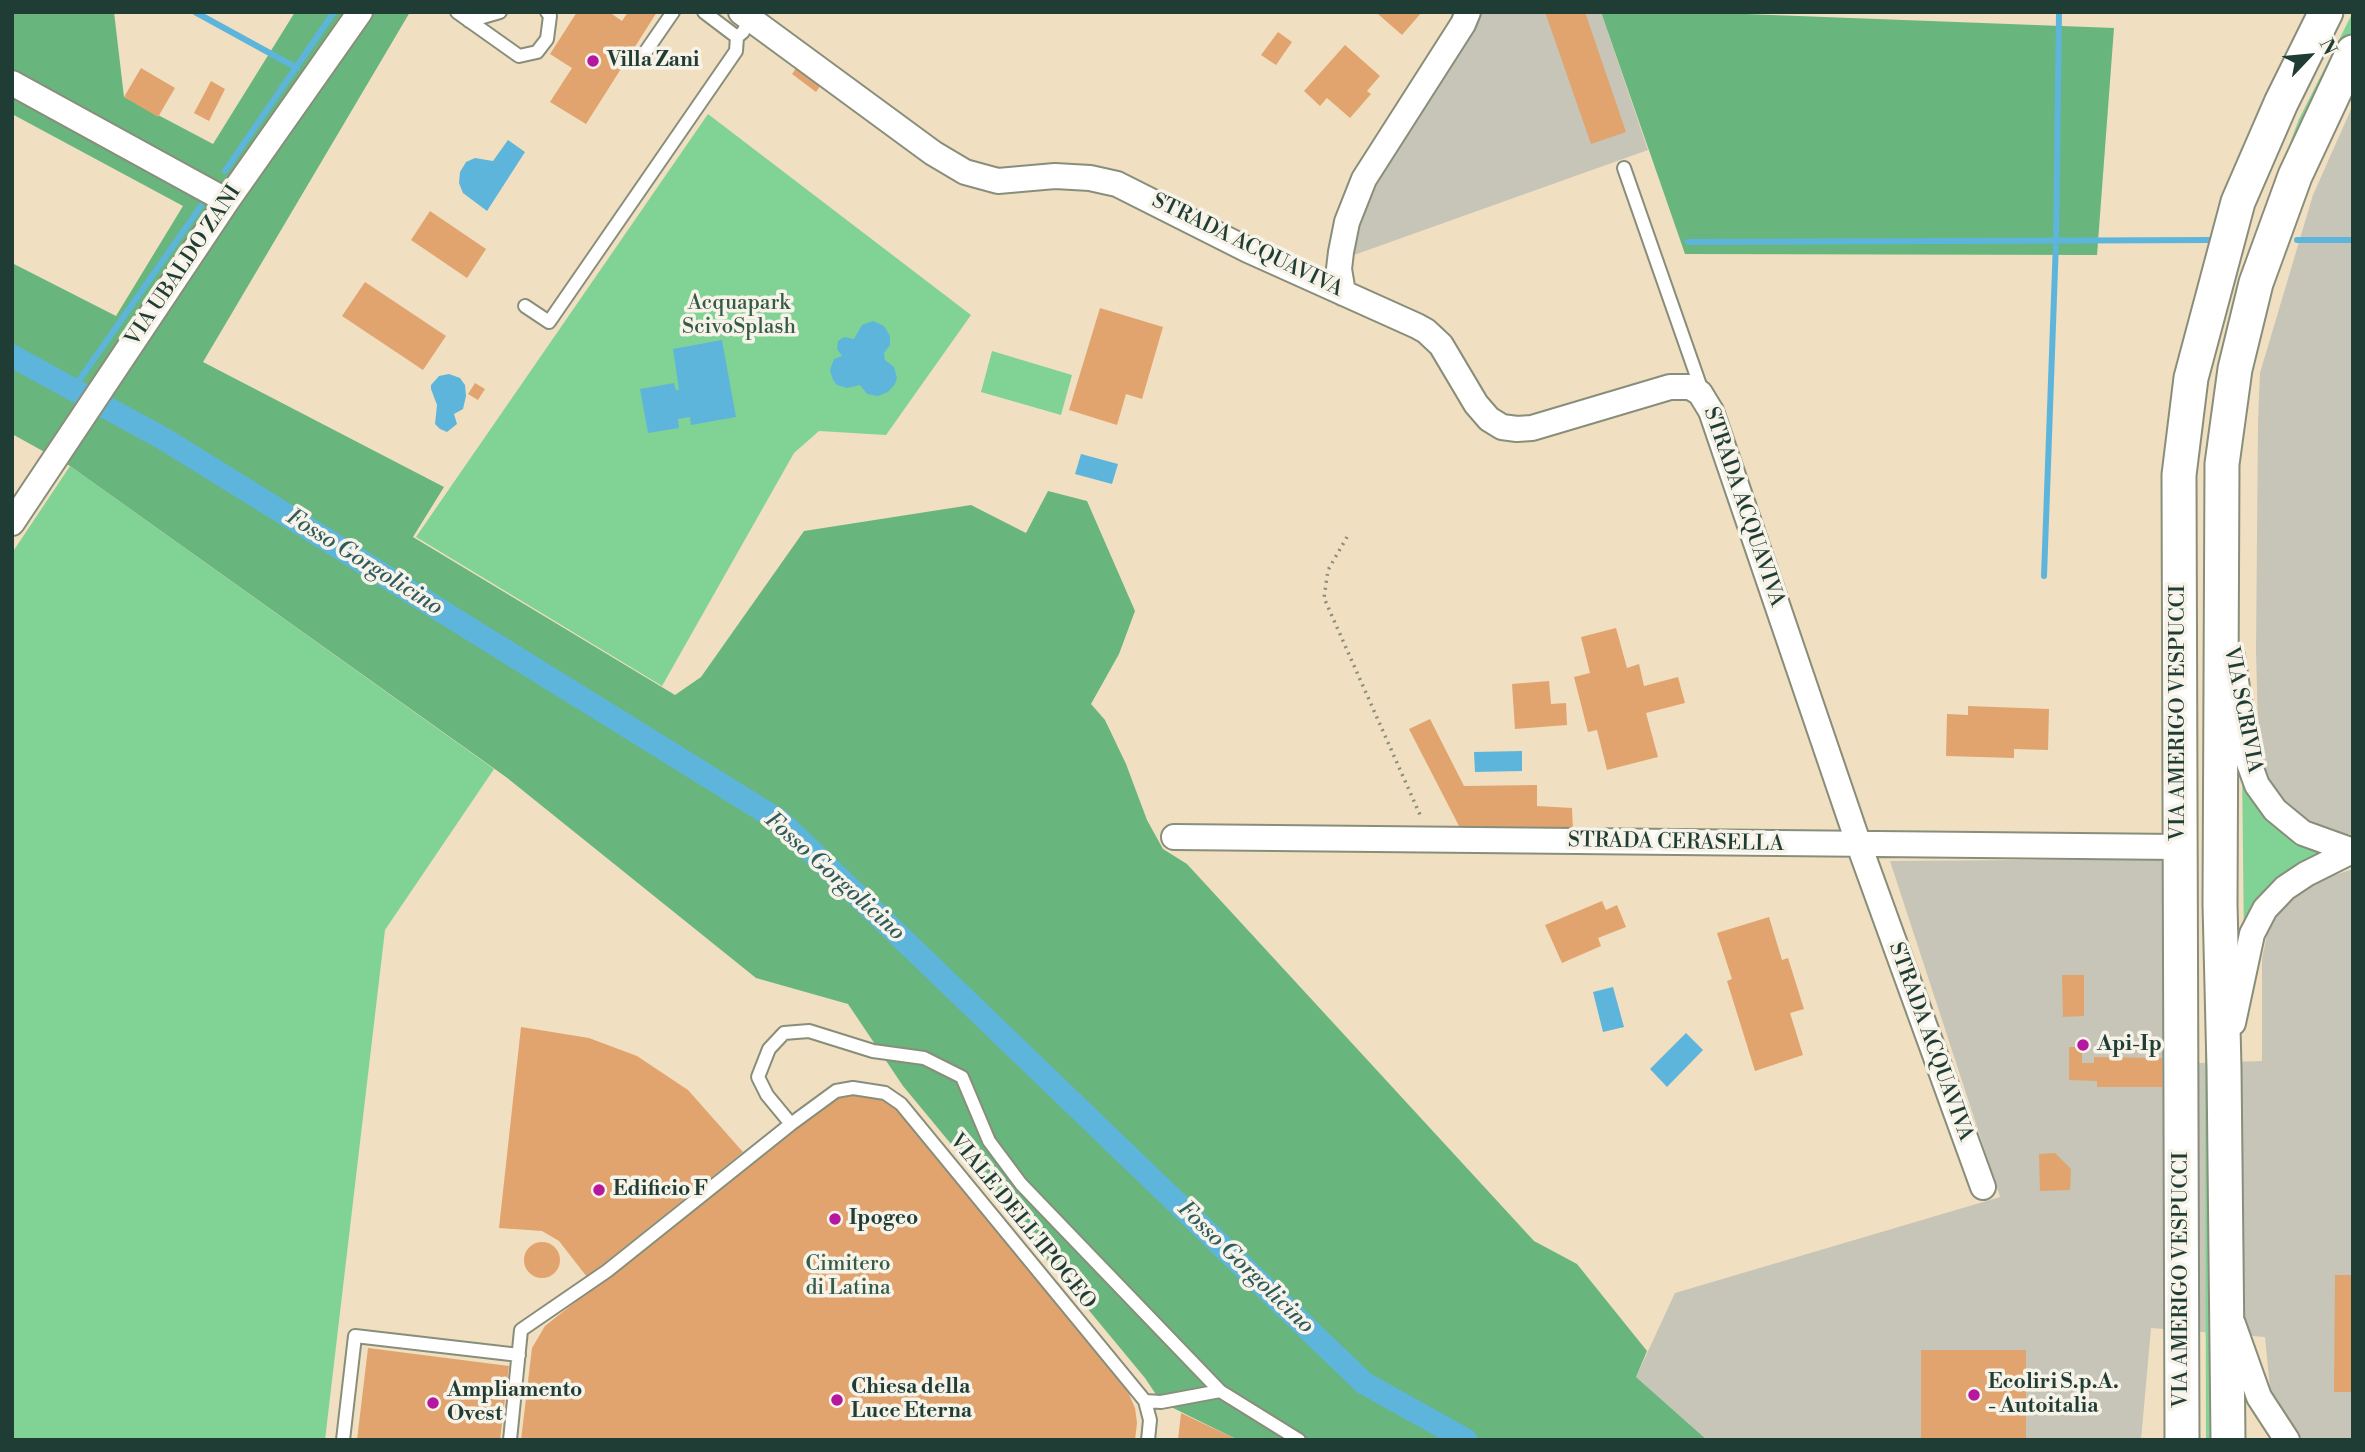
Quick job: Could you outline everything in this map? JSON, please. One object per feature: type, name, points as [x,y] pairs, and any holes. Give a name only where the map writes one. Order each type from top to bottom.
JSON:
[{"type":"street","name":"VIA UBALDO ZANI","points":[[12,523],[226,201],[360,12]]},
{"type":"street","points":[[1343,293],[1339,269],[1343,242],[1347,222],[1364,179],[1468,12]]},
{"type":"street","name":"VIA AMERIGO VESPUCCI","points":[[2182,1440],[2179,475],[2191,378],[2238,202],[2281,103],[2326,12]]},
{"type":"street","name":"STRADA ACQUAVIVA","points":[[743,23],[965,172],[998,181],[1055,176],[1090,178],[1117,184],[1248,250],[1398,316],[1434,338],[1453,362],[1483,412],[1502,427],[1532,428],[1670,387],[1690,387],[1704,398],[1716,424],[1859,845],[1983,1187]]},
{"type":"street","name":"VIA AMERIGO VESPUCCI","points":[[2229,1432],[2220,904],[2222,464],[2235,369],[2256,282],[2295,176],[2353,51]]},
{"type":"street","points":[[12,83],[226,201]]},
{"type":"street","name":"VIA SCRIVIA","points":[[2220,600],[2235,670],[2249,763],[2257,785],[2274,810],[2303,833],[2352,851]]},
{"type":"street","name":"STRADA CERASELLA","points":[[1174,837],[2179,847]]},
{"type":"street","name":"VIA SCRIVIA","points":[[2224,1068],[2252,934],[2265,909],[2285,888],[2352,851]]},
{"type":"street","points":[[2225,1301],[2259,1397],[2287,1440]]},
{"type":"lane","points":[[457,12],[519,56],[537,52],[547,39],[550,16],[547,12]]},
{"type":"lane","points":[[469,21],[500,12]]},
{"type":"lane","points":[[642,57],[673,12]]},
{"type":"lane","points":[[525,306],[549,322],[737,51],[743,23],[704,12]]},
{"type":"lane","points":[[1624,168],[1704,398]]},
{"type":"lane","points":[[791,1124],[767,1096],[758,1077],[769,1049],[784,1033],[809,1031],[873,1051],[924,1058],[962,1077],[989,1141],[1021,1184],[1220,1391],[1299,1440]]},
{"type":"lane","name":"VIALE DELL'IPOGEO","points":[[519,1354],[521,1330],[601,1276],[836,1091],[853,1088],[885,1093],[901,1104],[1145,1401]]},
{"type":"lane","points":[[343,1440],[355,1336],[519,1354],[510,1440]]},
{"type":"lane","points":[[1148,1440],[1150,1420],[1145,1401],[1161,1402],[1220,1391]]},
{"type":"path","points":[[1348,537],[1328,570],[1324,598],[1431,840]]},
{"type":"shaded area","points":[[1479,12],[1601,12],[1648,150],[1354,255],[1357,211]]},
{"type":"shaded area","points":[[2353,105],[2353,835],[2335,832],[2298,815],[2274,789],[2259,763],[2256,651],[2260,373],[2313,195]]},
{"type":"shaded area","points":[[2161,859],[2168,868],[2172,1064],[2262,1061],[2262,959],[2267,934],[2275,916],[2311,883],[2353,869],[2353,1440],[2275,1440],[2265,1337],[2151,1328],[2141,1440],[1707,1440],[1636,1377],[1675,1293],[2000,1197],[1890,861]]},
{"type":"green space","points":[[12,12],[114,12],[124,97],[213,144],[295,12],[410,12],[203,362],[444,487],[413,537],[675,695],[701,677],[804,531],[971,505],[1026,533],[1048,491],[1087,501],[1135,611],[1119,654],[1091,704],[1105,720],[1126,764],[1147,820],[1163,849],[1187,864],[1534,1241],[1577,1264],[1647,1351],[1636,1377],[1707,1440],[1238,1440],[1161,1402],[1145,1378],[903,1086],[848,1004],[756,978],[506,777],[70,466],[12,434],[12,263],[116,316],[183,206],[12,114]]},
{"type":"green space","points":[[1601,12],[1693,12],[2114,28],[2097,255],[1685,254]]},
{"type":"green space","points":[[2353,12],[2353,33],[2315,107],[2240,327],[2215,1440],[2206,1440],[2204,643],[2205,513],[2210,447],[2232,321],[2251,248],[2299,119]]},
{"type":"green space","name":"Acquapark ScivoSplash","points":[[708,114],[971,315],[886,435],[819,431],[794,453],[662,686],[416,537]]},
{"type":"green space","points":[[992,351],[1072,375],[1061,415],[981,392]]},
{"type":"green space","points":[[70,466],[494,769],[385,930],[325,1440],[12,1440],[12,553]]},
{"type":"green space","points":[[2242,764],[2318,853],[2244,943]]},
{"type":"water","points":[[508,140],[525,152],[487,211],[463,193],[459,183],[460,172],[466,162],[475,158],[493,161]]},
{"type":"water","points":[[873,321],[884,326],[890,336],[890,345],[884,353],[885,360],[894,367],[897,378],[888,392],[878,396],[867,394],[860,385],[847,388],[837,385],[830,370],[834,359],[842,356],[837,349],[838,341],[844,337],[854,339],[862,325]]},
{"type":"water","points":[[722,340],[736,417],[691,425],[690,417],[678,419],[679,428],[648,433],[640,389],[674,383],[676,390],[679,390],[673,349]]},
{"type":"water","points":[[449,374],[460,378],[465,385],[466,396],[463,409],[454,414],[457,424],[447,432],[435,424],[437,405],[431,385],[439,376]]},
{"type":"water","points":[[1081,454],[1118,464],[1112,484],[1075,474]]},
{"type":"water","points":[[1522,751],[1522,771],[1475,772],[1474,752]]},
{"type":"water","points":[[1613,987],[1624,1027],[1603,1032],[1593,992]]},
{"type":"water","points":[[1686,1033],[1703,1050],[1667,1087],[1650,1069]]},
{"type":"building","name":"Villa Zani","points":[[577,12],[609,12],[622,21],[628,12],[657,12],[586,124],[550,102],[572,68],[550,54]]},
{"type":"building","points":[[1422,12],[1402,35],[1378,14]]},
{"type":"building","points":[[1545,12],[1585,12],[1626,132],[1591,144]]},
{"type":"building","points":[[1278,32],[1292,42],[1276,65],[1261,55]]},
{"type":"building","points":[[1345,45],[1380,76],[1367,91],[1371,94],[1350,118],[1327,98],[1320,106],[1304,91]]},
{"type":"building","points":[[801,61],[825,79],[816,92],[792,74]]},
{"type":"building","points":[[141,68],[175,88],[158,117],[124,97]]},
{"type":"building","points":[[211,81],[225,89],[209,121],[194,113]]},
{"type":"building","points":[[430,211],[486,249],[467,278],[411,240]]},
{"type":"building","points":[[365,282],[446,336],[423,370],[342,316]]},
{"type":"building","points":[[1100,308],[1163,327],[1142,399],[1126,394],[1117,425],[1069,410]]},
{"type":"building","points":[[475,383],[485,389],[478,400],[468,394]]},
{"type":"building","points":[[1616,628],[1627,668],[1639,664],[1644,686],[1678,677],[1685,703],[1646,713],[1658,757],[1607,770],[1597,730],[1588,732],[1574,677],[1590,673],[1581,637]]},
{"type":"building","points":[[1549,681],[1551,704],[1566,703],[1567,725],[1515,729],[1512,684]]},
{"type":"building","points":[[1968,706],[2049,709],[2048,750],[2014,749],[2014,758],[1946,756],[1947,714],[1968,715]]},
{"type":"building","points":[[1430,719],[1464,786],[1537,785],[1537,806],[1572,808],[1573,830],[1459,826],[1409,729]]},
{"type":"building","points":[[1602,901],[1606,910],[1617,905],[1626,927],[1598,938],[1601,946],[1562,963],[1545,925]]},
{"type":"building","points":[[1769,917],[1782,960],[1788,958],[1804,1009],[1790,1013],[1803,1055],[1755,1071],[1727,981],[1732,979],[1717,933]]},
{"type":"building","points":[[2062,975],[2084,975],[2084,1016],[2063,1017]]},
{"type":"building","name":"Edificio F","points":[[521,1027],[589,1038],[637,1056],[688,1090],[743,1152],[587,1277],[559,1241],[542,1231],[499,1228]]},
{"type":"building","points":[[2069,1047],[2082,1047],[2082,1063],[2094,1063],[2094,1057],[2162,1058],[2162,1087],[2097,1087],[2097,1081],[2069,1080]]},
{"type":"building","name":"Cimitero di Latina","points":[[857,1092],[888,1100],[902,1112],[1125,1385],[1135,1408],[1135,1440],[521,1440],[532,1348],[545,1326],[830,1100]]},
{"type":"building","points":[[2055,1153],[2071,1169],[2070,1190],[2040,1191],[2039,1154]]},
{"type":"building","points":[[542,1242],[555,1247],[560,1260],[555,1273],[542,1278],[529,1273],[524,1260],[529,1247]]},
{"type":"building","points":[[2335,1275],[2353,1275],[2353,1392],[2334,1392]]},
{"type":"building","name":"Ampliamento Ovest","points":[[368,1348],[509,1366],[500,1440],[357,1440]]},
{"type":"building","name":"Ecoliri S.p.A. - Autoitalia","points":[[1921,1350],[2026,1350],[2026,1440],[1921,1440]]},
{"type":"building","points":[[1181,1413],[1238,1440],[1178,1440]]},
{"type":"waterway","points":[[195,12],[297,68]]},
{"type":"waterway","points":[[225,171],[334,12]]},
{"type":"waterway","points":[[2044,576],[2056,241],[2059,12]]},
{"type":"waterway","points":[[73,389],[201,206]]},
{"type":"waterway","points":[[1688,242],[2212,240]]},
{"type":"waterway","points":[[2297,240],[2353,240]]},
{"type":"waterway","name":"Fosso Gorgolicino","points":[[12,356],[164,439],[780,821],[1364,1383],[1466,1440]]},
{"type":"place","name":"Villa Zani","points":[[593,61]]},
{"type":"place","name":"Api-Ip","points":[[2083,1045]]},
{"type":"place","name":"Edificio F","points":[[599,1190]]},
{"type":"place","name":"Ipogeo","points":[[835,1219]]},
{"type":"place","name":"Ecoliri S.p.A. - Autoitalia","points":[[1974,1395]]},
{"type":"place","name":"Chiesa della Luce Eterna","points":[[837,1400]]},
{"type":"place","name":"Ampliamento Ovest","points":[[433,1403]]}]
